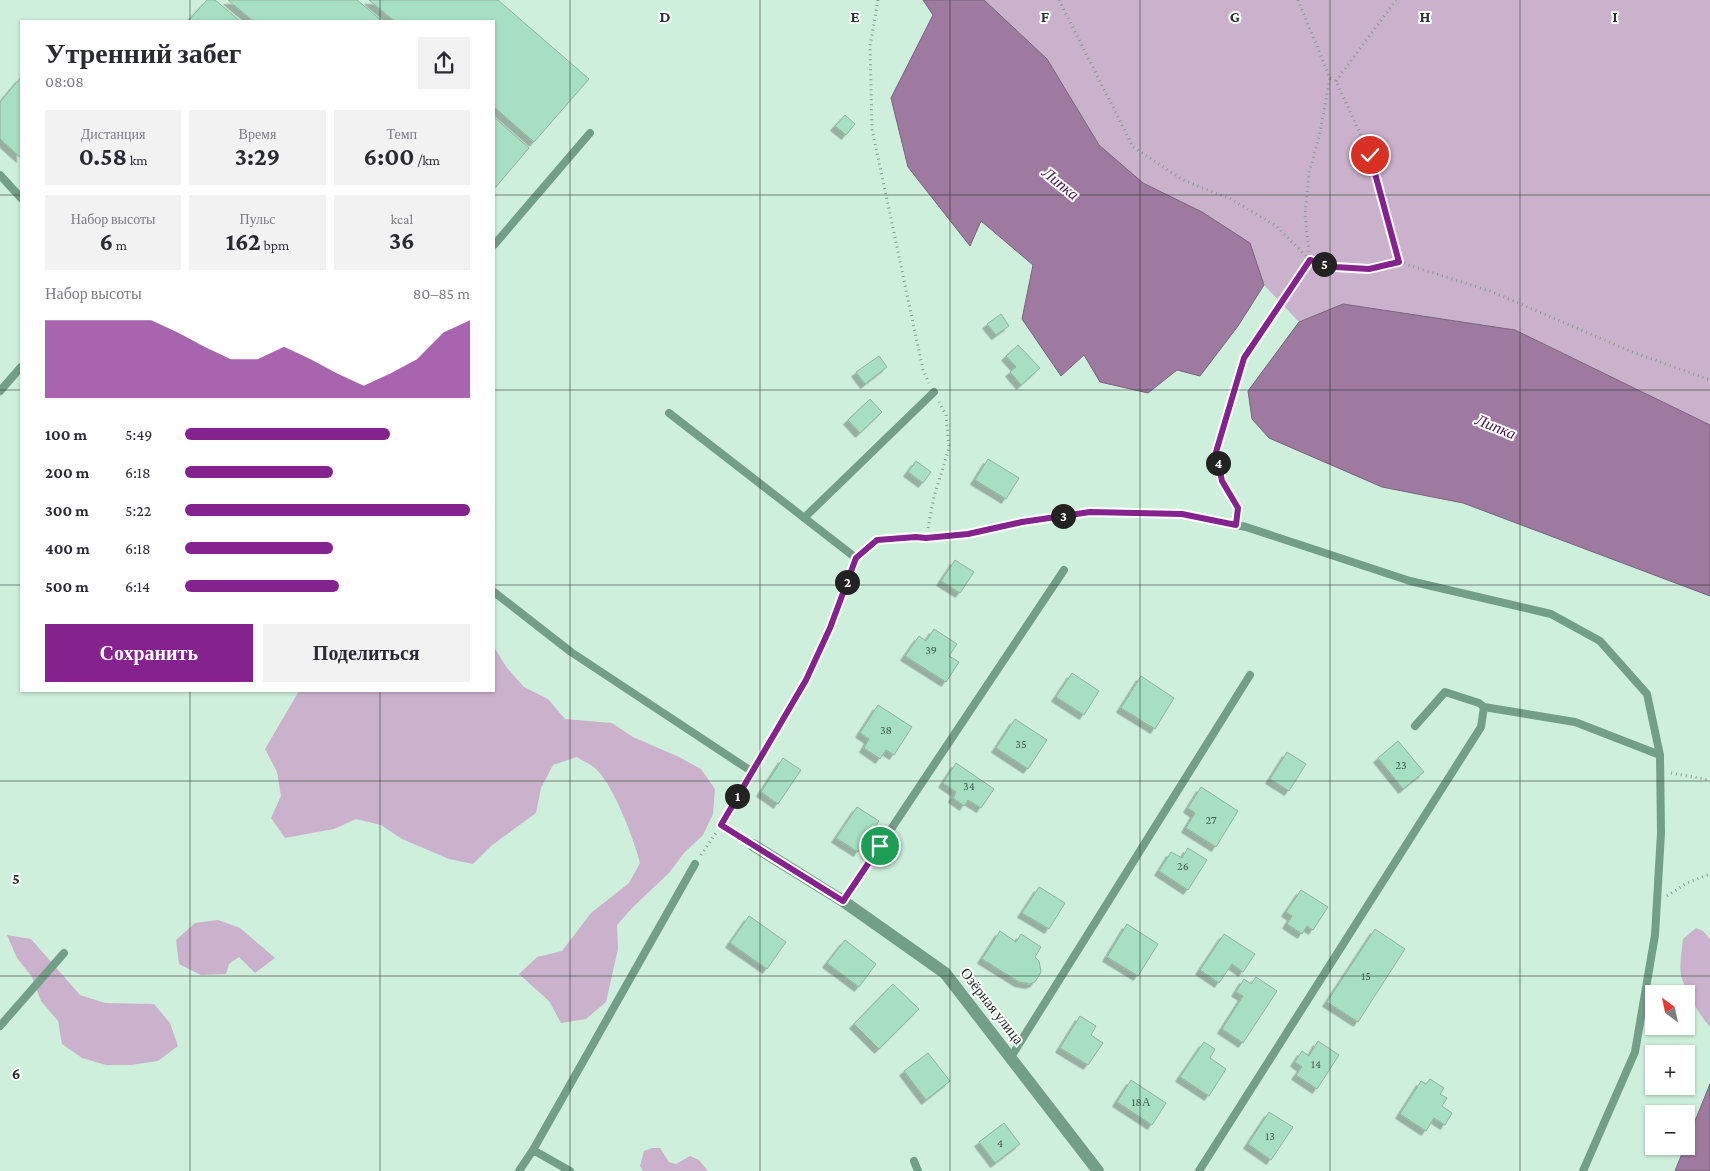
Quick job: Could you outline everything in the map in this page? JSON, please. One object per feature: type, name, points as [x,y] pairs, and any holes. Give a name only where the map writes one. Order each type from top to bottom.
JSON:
[{"type":"street","name":"Озёрная улица","points":[[754,845],[843,901],[945,973],[1098,1171]]},
{"type":"lane","points":[[495,244],[590,133]]},
{"type":"lane","points":[[0,176],[20,197]]},
{"type":"lane","points":[[0,391],[20,368]]},
{"type":"lane","points":[[804,518],[934,392]]},
{"type":"lane","points":[[669,413],[856,558]]},
{"type":"lane","points":[[721,825],[806,680],[830,628],[856,558],[877,540],[968,534],[1022,522],[1090,512],[1182,514],[1236,525],[1410,581],[1551,614],[1600,641],[1648,694],[1660,755],[1661,833],[1655,935],[1635,1052],[1583,1171]]},
{"type":"lane","points":[[843,901],[1064,570]]},
{"type":"lane","points":[[495,593],[571,652],[751,771]]},
{"type":"lane","points":[[1011,1057],[1250,675]]},
{"type":"lane","points":[[1415,726],[1445,692],[1479,703],[1484,707],[1575,722],[1660,755]]},
{"type":"lane","points":[[1199,1171],[1481,727],[1484,707]]},
{"type":"lane","points":[[519,1171],[533,1150],[695,864]]},
{"type":"lane","points":[[0,1026],[64,953]]},
{"type":"lane","points":[[533,1150],[570,1171]]},
{"type":"lane","points":[[914,1161],[918,1171]]},
{"type":"path","points":[[878,0],[870,46],[872,129],[922,370],[946,415],[949,448],[934,497],[926,538]]},
{"type":"path","points":[[1059,0],[1133,147],[1183,180],[1231,199],[1276,226],[1310,260],[1335,267],[1369,269],[1399,262],[1490,291],[1630,351],[1710,380]]},
{"type":"path","points":[[1236,525],[1238,508],[1222,481],[1216,452],[1244,358],[1310,260],[1304,215],[1309,173],[1319,137],[1330,78],[1298,0]]},
{"type":"path","points":[[1336,81],[1396,0]]},
{"type":"path","points":[[1330,78],[1336,81],[1370,155],[1399,262]]},
{"type":"path","points":[[1660,772],[1710,780]]},
{"type":"path","points":[[695,864],[721,825],[754,845]]},
{"type":"path","points":[[1656,903],[1687,883],[1710,874]]},
{"type":"shaded area","points":[[984,0],[1710,0],[1710,425],[1515,330],[1343,304],[1299,322],[1264,285],[1250,243],[1202,212],[1143,183],[1099,145],[1047,59]]},
{"type":"shaded area","points":[[495,649],[507,668],[524,687],[548,699],[565,719],[612,723],[633,737],[701,769],[715,789],[713,814],[703,835],[684,853],[669,873],[617,925],[618,949],[606,1002],[586,1019],[561,1023],[549,1001],[519,974],[537,957],[562,951],[591,913],[629,883],[640,863],[628,828],[610,788],[597,770],[577,757],[553,765],[541,788],[536,813],[491,846],[473,864],[449,859],[402,839],[381,825],[356,819],[334,829],[285,838],[271,818],[281,796],[277,772],[265,749],[298,692],[495,692]]},
{"type":"shaded area","points":[[218,920],[240,928],[275,958],[255,973],[239,957],[229,964],[226,974],[201,975],[179,964],[176,940],[195,923]]},
{"type":"shaded area","points":[[1696,928],[1703,931],[1710,939],[1710,1026],[1695,1005],[1695,985],[1685,985],[1681,975],[1680,962],[1683,939]]},
{"type":"shaded area","points":[[7,935],[31,939],[80,995],[105,1003],[154,1004],[170,1023],[178,1046],[158,1061],[131,1065],[106,1065],[82,1058],[62,1044],[58,1021],[41,1001],[32,977],[17,958]]},
{"type":"shaded area","points":[[660,1148],[669,1162],[676,1164],[690,1156],[699,1160],[708,1171],[643,1171],[640,1166],[644,1151]]},
{"type":"water","name":"Липка","points":[[923,0],[984,0],[1047,59],[1099,145],[1143,183],[1202,212],[1250,243],[1264,285],[1238,326],[1200,376],[1177,370],[1148,393],[1100,382],[1084,355],[1061,376],[1022,319],[1033,265],[981,221],[970,246],[908,167],[891,98],[933,15]]},
{"type":"water","name":"Липка","points":[[1343,304],[1515,330],[1710,425],[1710,596],[1463,503],[1382,487],[1269,438],[1252,419],[1248,391],[1299,322]]},
{"type":"water","points":[[1710,1084],[1710,1171],[1675,1171],[1681,1155],[1695,1155],[1695,1121]]},
{"type":"building","points":[[207,0],[215,0],[239,20],[189,20]]},
{"type":"building","points":[[228,0],[357,0],[381,20],[252,20]]},
{"type":"building","points":[[369,0],[498,0],[589,79],[534,142],[495,108],[495,20],[393,20]]},
{"type":"building","points":[[20,78],[20,157],[0,139],[0,102]]},
{"type":"building","points":[[845,115],[855,124],[846,135],[835,126]]},
{"type":"building","points":[[495,118],[529,148],[495,188]]},
{"type":"building","points":[[1001,314],[1009,326],[996,335],[987,324]]},
{"type":"building","points":[[1018,345],[1040,368],[1021,385],[1010,372],[1016,367],[1006,356]]},
{"type":"building","points":[[879,356],[887,367],[865,384],[856,372]]},
{"type":"building","points":[[870,399],[882,412],[860,433],[848,420]]},
{"type":"building","points":[[988,459],[1019,478],[1006,499],[975,480]]},
{"type":"building","points":[[916,461],[931,472],[923,483],[908,472]]},
{"type":"building","points":[[955,560],[974,572],[960,593],[941,581]]},
{"type":"building","points":[[934,629],[957,644],[949,656],[959,662],[946,682],[905,656],[919,636],[926,641]]},
{"type":"building","points":[[1072,673],[1099,691],[1084,715],[1056,697]]},
{"type":"building","points":[[1141,676],[1174,698],[1155,729],[1121,708]]},
{"type":"building","points":[[878,705],[912,727],[894,755],[886,750],[880,759],[864,748],[869,739],[860,733]]},
{"type":"building","points":[[1015,719],[1047,740],[1028,769],[996,748]]},
{"type":"building","points":[[1398,741],[1424,772],[1403,789],[1378,758]]},
{"type":"building","points":[[1287,752],[1306,764],[1289,791],[1270,779]]},
{"type":"building","points":[[783,758],[801,770],[778,804],[761,792]]},
{"type":"building","points":[[956,763],[994,789],[981,808],[968,800],[964,806],[953,798],[956,792],[943,783]]},
{"type":"building","points":[[1201,787],[1238,811],[1216,847],[1186,828],[1195,813],[1188,808]]},
{"type":"building","points":[[857,807],[879,821],[858,852],[836,838]]},
{"type":"building","points":[[1188,848],[1207,860],[1188,890],[1159,871],[1171,852],[1182,858]]},
{"type":"building","points":[[1039,887],[1065,903],[1049,929],[1022,913]]},
{"type":"building","points":[[1301,890],[1328,907],[1313,930],[1307,926],[1302,934],[1287,924],[1292,916],[1286,912]]},
{"type":"building","points":[[749,916],[786,942],[767,969],[730,943]]},
{"type":"building","points":[[1127,924],[1158,944],[1138,976],[1107,957]]},
{"type":"building","points":[[1375,929],[1405,949],[1358,1022],[1327,1002]]},
{"type":"building","points":[[1000,931],[1016,942],[1021,934],[1041,947],[1035,957],[1039,961],[1041,972],[1035,982],[1030,984],[1019,982],[982,959]]},
{"type":"building","points":[[1224,934],[1255,954],[1243,972],[1232,964],[1219,983],[1200,970]]},
{"type":"building","points":[[845,940],[876,964],[859,987],[827,963]]},
{"type":"building","points":[[1256,977],[1277,991],[1243,1043],[1222,1029],[1243,996],[1236,992],[1244,979],[1251,984]]},
{"type":"building","points":[[893,984],[919,1009],[879,1049],[854,1024]]},
{"type":"building","points":[[1080,1016],[1096,1026],[1091,1035],[1103,1043],[1088,1065],[1060,1048]]},
{"type":"building","points":[[1318,1041],[1339,1055],[1317,1089],[1296,1075],[1302,1067],[1295,1062],[1302,1051],[1309,1056]]},
{"type":"building","points":[[1204,1042],[1215,1049],[1210,1058],[1226,1069],[1209,1096],[1180,1077]]},
{"type":"building","points":[[928,1053],[950,1081],[926,1100],[904,1071]]},
{"type":"building","points":[[1430,1079],[1444,1088],[1440,1094],[1447,1098],[1442,1106],[1452,1113],[1445,1125],[1434,1118],[1426,1131],[1400,1114],[1421,1081],[1426,1084]]},
{"type":"building","points":[[1131,1080],[1166,1103],[1152,1125],[1117,1102]]},
{"type":"building","points":[[1269,1112],[1293,1127],[1271,1160],[1248,1144]]},
{"type":"building","points":[[1004,1123],[1020,1144],[995,1163],[979,1142]]},
{"type":"route","points":[[880,846],[843,901],[721,825],[806,680],[830,628],[856,558],[877,540],[968,534],[1022,522],[1090,512],[1182,514],[1236,525],[1238,508],[1222,481],[1216,452],[1244,358],[1310,260],[1335,267],[1369,269],[1399,262],[1370,155]]}]
